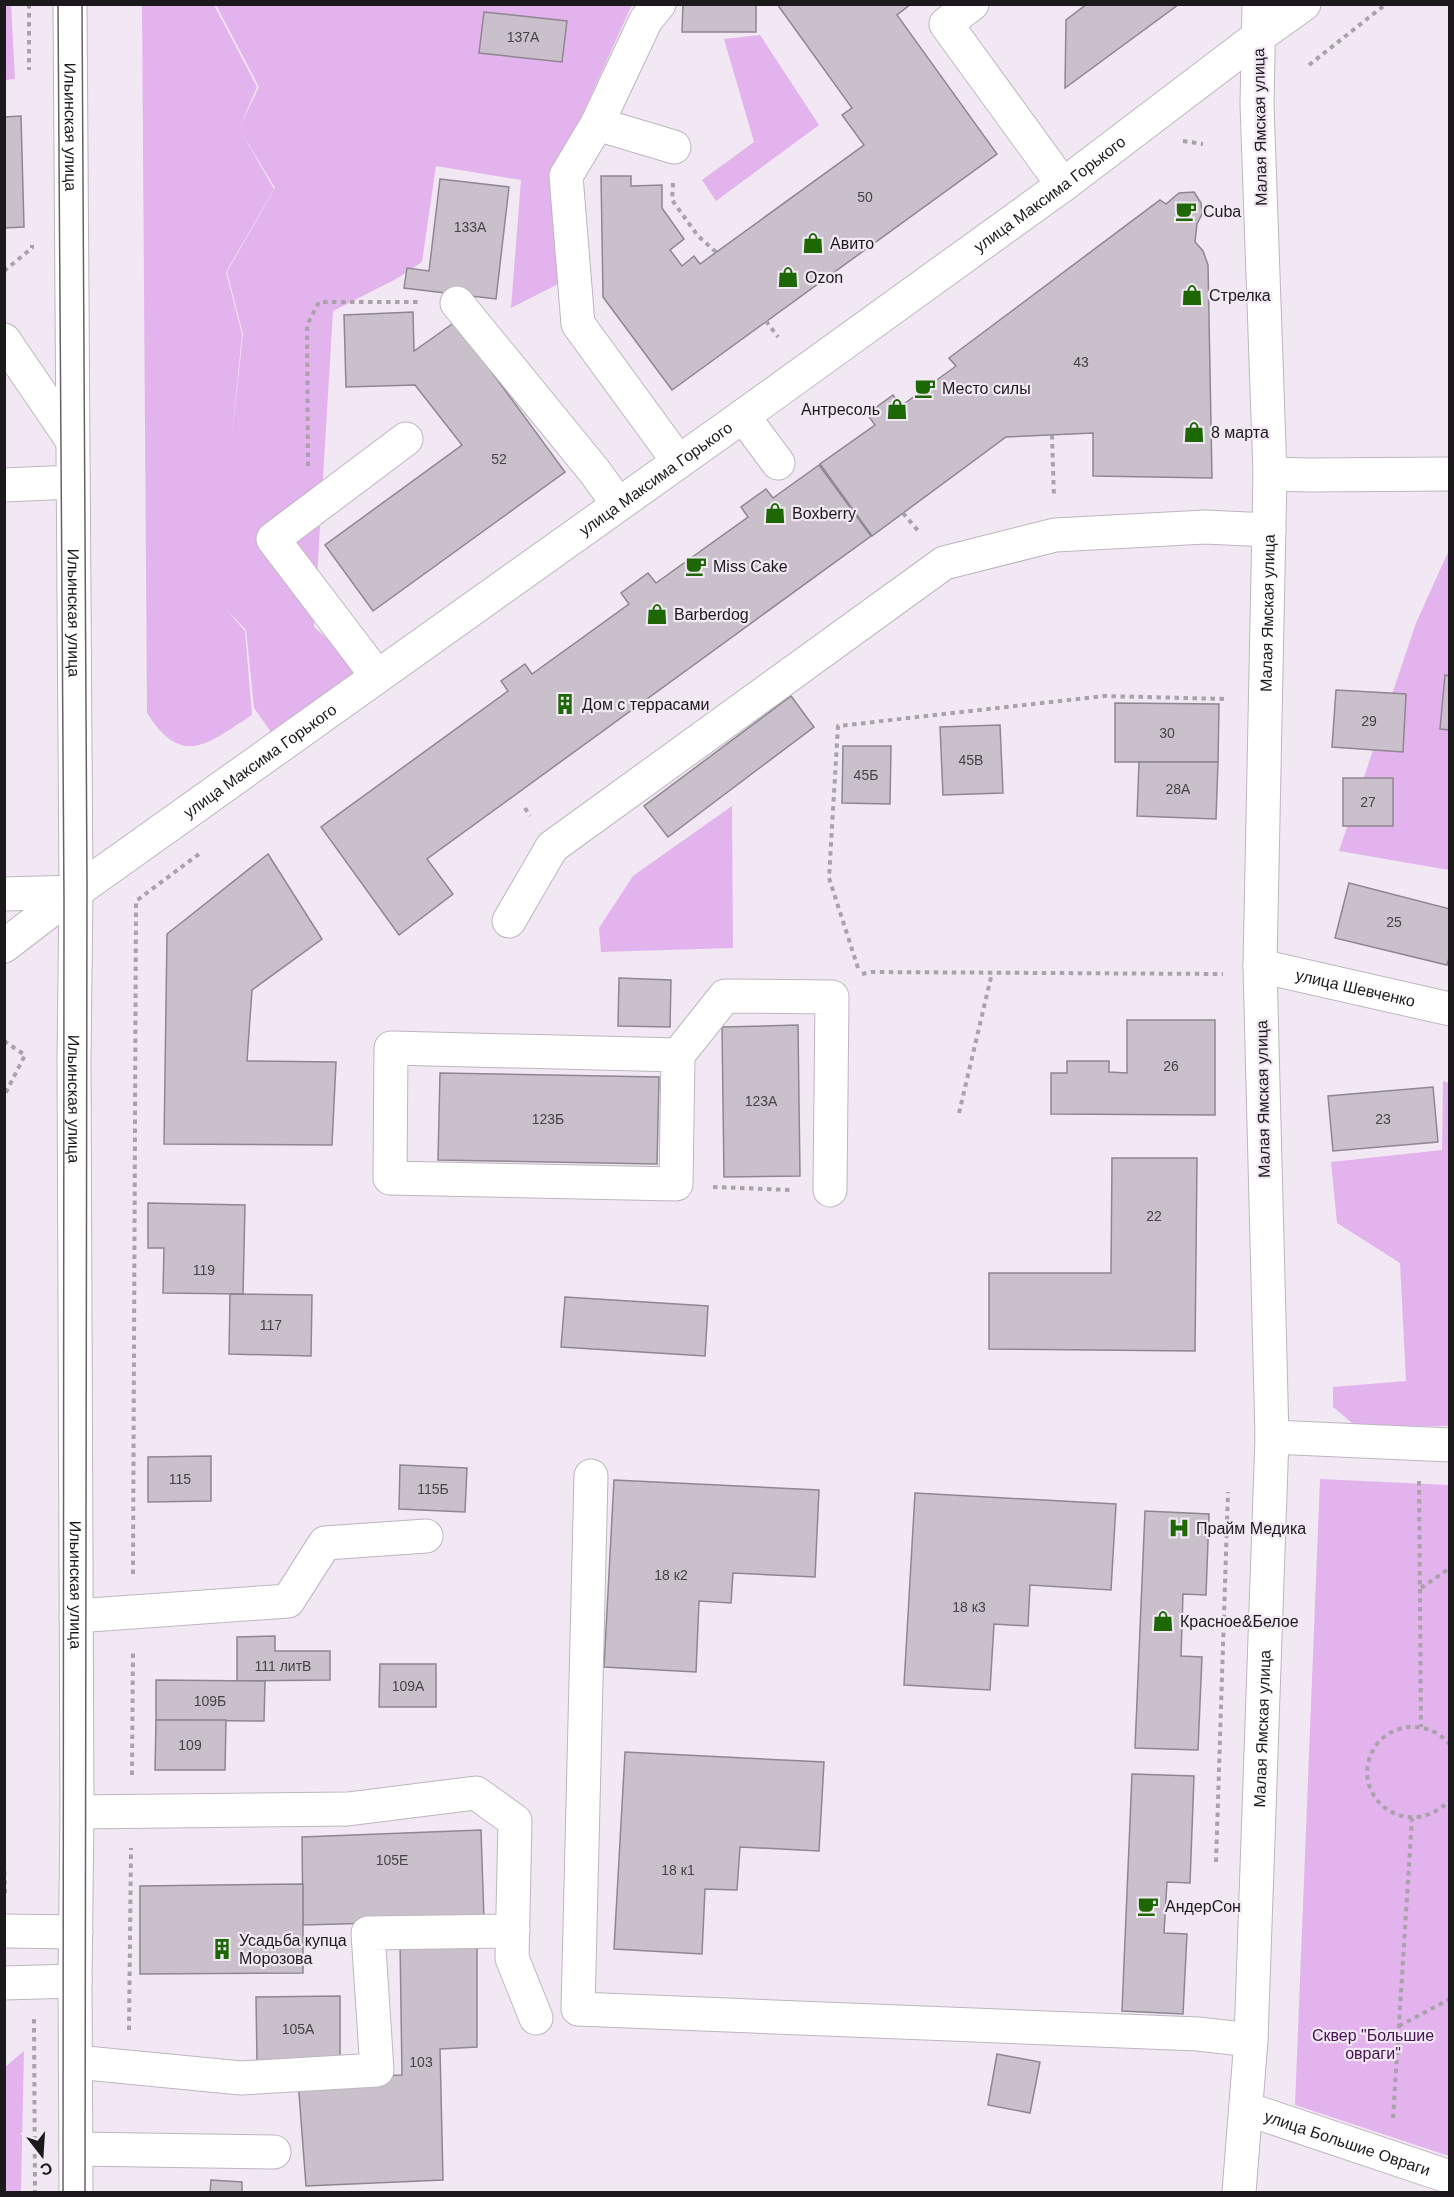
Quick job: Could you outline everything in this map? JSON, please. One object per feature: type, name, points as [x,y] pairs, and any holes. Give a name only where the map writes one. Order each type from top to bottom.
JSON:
[{"type":"street","name":"Ильинская улица","points":[[70,4],[76,892],[74,1060],[76,2193]]},
{"type":"street","points":[[972,4],[946,24],[1063,185]]},
{"type":"street","name":"улица Максима Горького","points":[[4,946],[76,892],[1063,185],[1259,20],[1304,4]]},
{"type":"street","points":[[665,10],[646,20],[597,124],[566,176],[578,324],[678,461]]},
{"type":"street","name":"Малая Ямская улица","points":[[1239,2193],[1251,2040],[1272,1437],[1260,966],[1270,474],[1257,104],[1259,20]]},
{"type":"street","points":[[597,124],[674,147]]},
{"type":"street","points":[[457,303],[595,472],[618,504]]},
{"type":"street","points":[[4,340],[72,440]]},
{"type":"street","points":[[743,416],[778,463]]},
{"type":"street","points":[[377,676],[273,538],[406,439]]},
{"type":"street","points":[[1270,474],[1309,476],[1449,474]]},
{"type":"street","points":[[4,485],[73,482]]},
{"type":"street","points":[[509,921],[552,847],[944,563],[1055,535],[1205,527],[1269,530]]},
{"type":"street","points":[[4,894],[76,892]]},
{"type":"street","name":"улица Шевченко","points":[[1260,966],[1449,1009]]},
{"type":"street","points":[[678,1055],[391,1048],[390,1178],[676,1184],[678,1055],[725,996],[832,997],[830,1190]]},
{"type":"street","points":[[1272,1437],[1434,1445]]},
{"type":"street","points":[[591,1476],[578,2009],[1198,2034],[1251,2040]]},
{"type":"street","points":[[76,1617],[288,1601],[325,1543],[426,1536]]},
{"type":"street","points":[[77,1812],[348,1809],[476,1793],[514,1821],[512,1958],[536,2018]]},
{"type":"street","points":[[5,1931],[76,1932]]},
{"type":"street","points":[[76,2062],[241,2078],[377,2070],[368,1933],[513,1931]]},
{"type":"street","points":[[19,1983],[75,1981]]},
{"type":"street","name":"улица Большие Овраги","points":[[1247,2109],[1449,2177]]},
{"type":"street","points":[[76,2149],[274,2152]]},
{"type":"path","points":[[29,4],[30,74]]},
{"type":"path","points":[[1309,65],[1386,4]]},
{"type":"path","points":[[674,147],[672,200],[698,236],[716,252]]},
{"type":"path","points":[[4,271],[32,248],[32,237]]},
{"type":"path","points":[[308,512],[307,325],[319,302],[457,303]]},
{"type":"path","points":[[766,321],[778,337]]},
{"type":"path","points":[[1052,435],[1055,535]]},
{"type":"path","points":[[860,975],[829,878],[838,726],[1104,696],[1228,699]]},
{"type":"path","points":[[832,997],[847,978],[871,972],[1229,974]]},
{"type":"path","points":[[959,1113],[992,973]]},
{"type":"path","points":[[4,1041],[25,1055],[4,1096]]},
{"type":"path","points":[[676,1184],[755,1190],[830,1190]]},
{"type":"path","points":[[1421,1727],[1420,1589],[1434,1445]]},
{"type":"path","points":[[1216,1870],[1228,1492]]},
{"type":"path","points":[[1420,1589],[1449,1568]]},
{"type":"path","points":[[1449,1745],[1435,1732],[1421,1727],[1406,1727],[1392,1731],[1380,1741],[1371,1753],[1367,1767],[1368,1782],[1374,1796],[1384,1807],[1397,1815],[1412,1818],[1427,1816],[1440,1809],[1449,1800]]},
{"type":"path","points":[[1391,2158],[1412,1818]]},
{"type":"path","points":[[4,1862],[5,1931]]},
{"type":"path","points":[[19,1983],[35,2193]]},
{"type":"path","points":[[1399,2026],[1449,1999]]},
{"type":"green space","points":[[4,5],[11,5],[15,79],[5,80]]},
{"type":"green space","points":[[142,5],[214,5],[257,87],[240,126],[259,87],[216,5],[635,5],[631,7],[562,159],[562,282],[511,308],[521,180],[436,166],[422,262],[396,279],[333,311],[314,627],[364,670],[273,735],[254,708],[246,630],[225,608],[245,631],[252,715],[209,741],[196,746],[184,746],[172,741],[147,713]],"holes":[[[239,128],[275,188],[227,272],[243,334],[231,445],[242,334],[226,272],[274,189]]]},
{"type":"green space","points":[[760,35],[819,125],[716,201],[702,180],[754,142],[724,39]]},
{"type":"green space","points":[[1449,550],[1449,870],[1339,851],[1416,623]]},
{"type":"green space","points":[[732,806],[733,948],[601,952],[599,928],[633,876]]},
{"type":"green space","points":[[1443,1081],[1449,1083],[1449,1426],[1357,1427],[1333,1407],[1333,1387],[1406,1381],[1400,1263],[1337,1223],[1331,1162],[1442,1150]]},
{"type":"green space","name":"Сквер \"Большие овраги\"","points":[[1320,1479],[1449,1485],[1449,2156],[1295,2105]]},
{"type":"green space","points":[[24,2051],[21,2192],[5,2192],[5,2067]]},
{"type":"building","points":[[683,4],[756,4],[756,32],[682,32]]},
{"type":"building","points":[[777,4],[911,4],[897,15],[997,154],[672,390],[603,297],[601,176],[631,176],[631,186],[662,185],[662,208],[684,239],[670,250],[682,266],[694,256],[700,264],[864,145],[842,115],[852,108]]},
{"type":"building","points":[[1087,4],[1202,5],[1178,5],[1065,88],[1066,20]]},
{"type":"building","points":[[484,12],[567,21],[562,62],[479,53]]},
{"type":"building","points":[[21,116],[24,227],[4,228],[4,117]]},
{"type":"building","points":[[440,179],[509,187],[496,299],[404,288],[407,268],[429,271]]},
{"type":"building","points":[[1194,192],[1201,203],[1202,214],[1197,224],[1195,242],[1203,251],[1208,265],[1212,478],[1093,476],[1093,433],[1006,437],[872,536],[820,464],[875,425],[867,414],[893,395],[901,406],[956,366],[949,358],[1160,200],[1166,204],[1179,193]]},
{"type":"building","points":[[413,312],[414,351],[455,322],[565,472],[373,611],[325,545],[462,445],[415,385],[346,387],[344,315]]},
{"type":"building","name":"Дом с террасами","points":[[819,465],[871,536],[427,859],[453,894],[399,935],[321,827],[508,691],[501,681],[525,664],[532,674],[629,604],[621,593],[648,573],[656,583],[748,517],[741,507],[766,489],[773,498]]},
{"type":"building","points":[[1445,675],[1450,676],[1450,730],[1440,729]]},
{"type":"building","points":[[1336,690],[1406,694],[1403,752],[1332,747]]},
{"type":"building","points":[[791,696],[814,727],[668,837],[644,806]]},
{"type":"building","points":[[1115,703],[1219,704],[1218,762],[1115,762]]},
{"type":"building","points":[[1000,725],[1003,793],[943,795],[940,727]]},
{"type":"building","points":[[843,746],[891,746],[890,804],[842,803]]},
{"type":"building","points":[[1139,762],[1218,762],[1216,819],[1137,816]]},
{"type":"building","points":[[1343,778],[1393,778],[1393,826],[1343,826]]},
{"type":"building","points":[[268,854],[322,939],[252,990],[247,1061],[336,1062],[332,1145],[164,1144],[167,934]]},
{"type":"building","points":[[1349,883],[1450,909],[1450,954],[1447,965],[1335,938]]},
{"type":"building","points":[[619,978],[671,980],[670,1027],[618,1026]]},
{"type":"building","points":[[1127,1020],[1215,1020],[1215,1115],[1051,1114],[1051,1073],[1067,1073],[1067,1061],[1109,1061],[1109,1072],[1127,1073]]},
{"type":"building","points":[[798,1025],[800,1176],[724,1177],[722,1027]]},
{"type":"building","points":[[440,1073],[659,1077],[657,1164],[438,1160]]},
{"type":"building","points":[[1433,1087],[1438,1142],[1333,1151],[1328,1096]]},
{"type":"building","points":[[1112,1158],[1197,1158],[1195,1351],[989,1349],[989,1273],[1111,1273]]},
{"type":"building","points":[[148,1203],[245,1205],[243,1294],[163,1293],[164,1248],[148,1248]]},
{"type":"building","points":[[230,1294],[312,1295],[311,1356],[229,1354]]},
{"type":"building","points":[[565,1297],[708,1306],[705,1356],[561,1347]]},
{"type":"building","points":[[211,1456],[211,1501],[148,1502],[148,1457]]},
{"type":"building","points":[[400,1465],[467,1468],[465,1512],[399,1509]]},
{"type":"building","points":[[614,1480],[819,1490],[815,1577],[733,1573],[731,1603],[699,1601],[696,1672],[604,1667]]},
{"type":"building","points":[[915,1493],[1116,1504],[1111,1590],[1030,1585],[1028,1626],[994,1624],[990,1690],[904,1685]]},
{"type":"building","points":[[1145,1511],[1209,1514],[1206,1595],[1183,1594],[1181,1656],[1202,1657],[1198,1750],[1135,1748]]},
{"type":"building","points":[[275,1636],[275,1651],[330,1651],[330,1680],[237,1681],[237,1637]]},
{"type":"building","points":[[380,1664],[436,1664],[436,1707],[379,1707]]},
{"type":"building","points":[[156,1680],[265,1681],[264,1721],[156,1720]]},
{"type":"building","points":[[156,1720],[226,1720],[225,1770],[155,1770]]},
{"type":"building","points":[[625,1752],[824,1762],[819,1851],[740,1847],[737,1890],[705,1889],[702,1954],[614,1949]]},
{"type":"building","points":[[1132,1774],[1194,1776],[1190,1883],[1167,1882],[1164,1933],[1187,1934],[1183,2014],[1122,2011]]},
{"type":"building","points":[[481,1830],[484,1920],[303,1925],[302,1837]]},
{"type":"building","name":"Усадьба купца Морозова","points":[[303,1884],[303,1973],[140,1974],[140,1886]]},
{"type":"building","points":[[477,1938],[477,2047],[440,2049],[443,2180],[306,2186],[298,2080],[402,2075],[400,1942]]},
{"type":"building","points":[[340,1996],[340,2061],[257,2062],[256,1997]]},
{"type":"building","points":[[997,2054],[1040,2062],[1030,2113],[988,2105]]},
{"type":"building","points":[[211,2180],[242,2182],[242,2192],[210,2192]]},
{"type":"tram line","points":[[58,4],[64,900],[63,2192]]},
{"type":"tram line","points":[[82,4],[87,884],[85,2192]]},
{"type":"place","name":"Cuba","points":[[1186,211]]},
{"type":"place","name":"Авито","points":[[813,243]]},
{"type":"place","name":"Ozon","points":[[788,277]]},
{"type":"place","name":"Стрелка","points":[[1192,295]]},
{"type":"place","name":"Место силы","points":[[925,388]]},
{"type":"place","name":"Антресоль","points":[[897,409]]},
{"type":"place","name":"8 марта","points":[[1194,432]]},
{"type":"place","name":"Boxberry","points":[[775,513]]},
{"type":"place","name":"Miss Cake","points":[[696,566]]},
{"type":"place","name":"Barberdog","points":[[657,614]]},
{"type":"place","name":"Дом с террасами","points":[[565,704]]},
{"type":"place","name":"Прайм Медика","points":[[1179,1528]]},
{"type":"place","name":"Красное&Белое","points":[[1163,1621]]},
{"type":"place","name":"АндерСон","points":[[1148,1906]]},
{"type":"place","name":"Усадьба купца Морозова","points":[[222,1949]]}]
